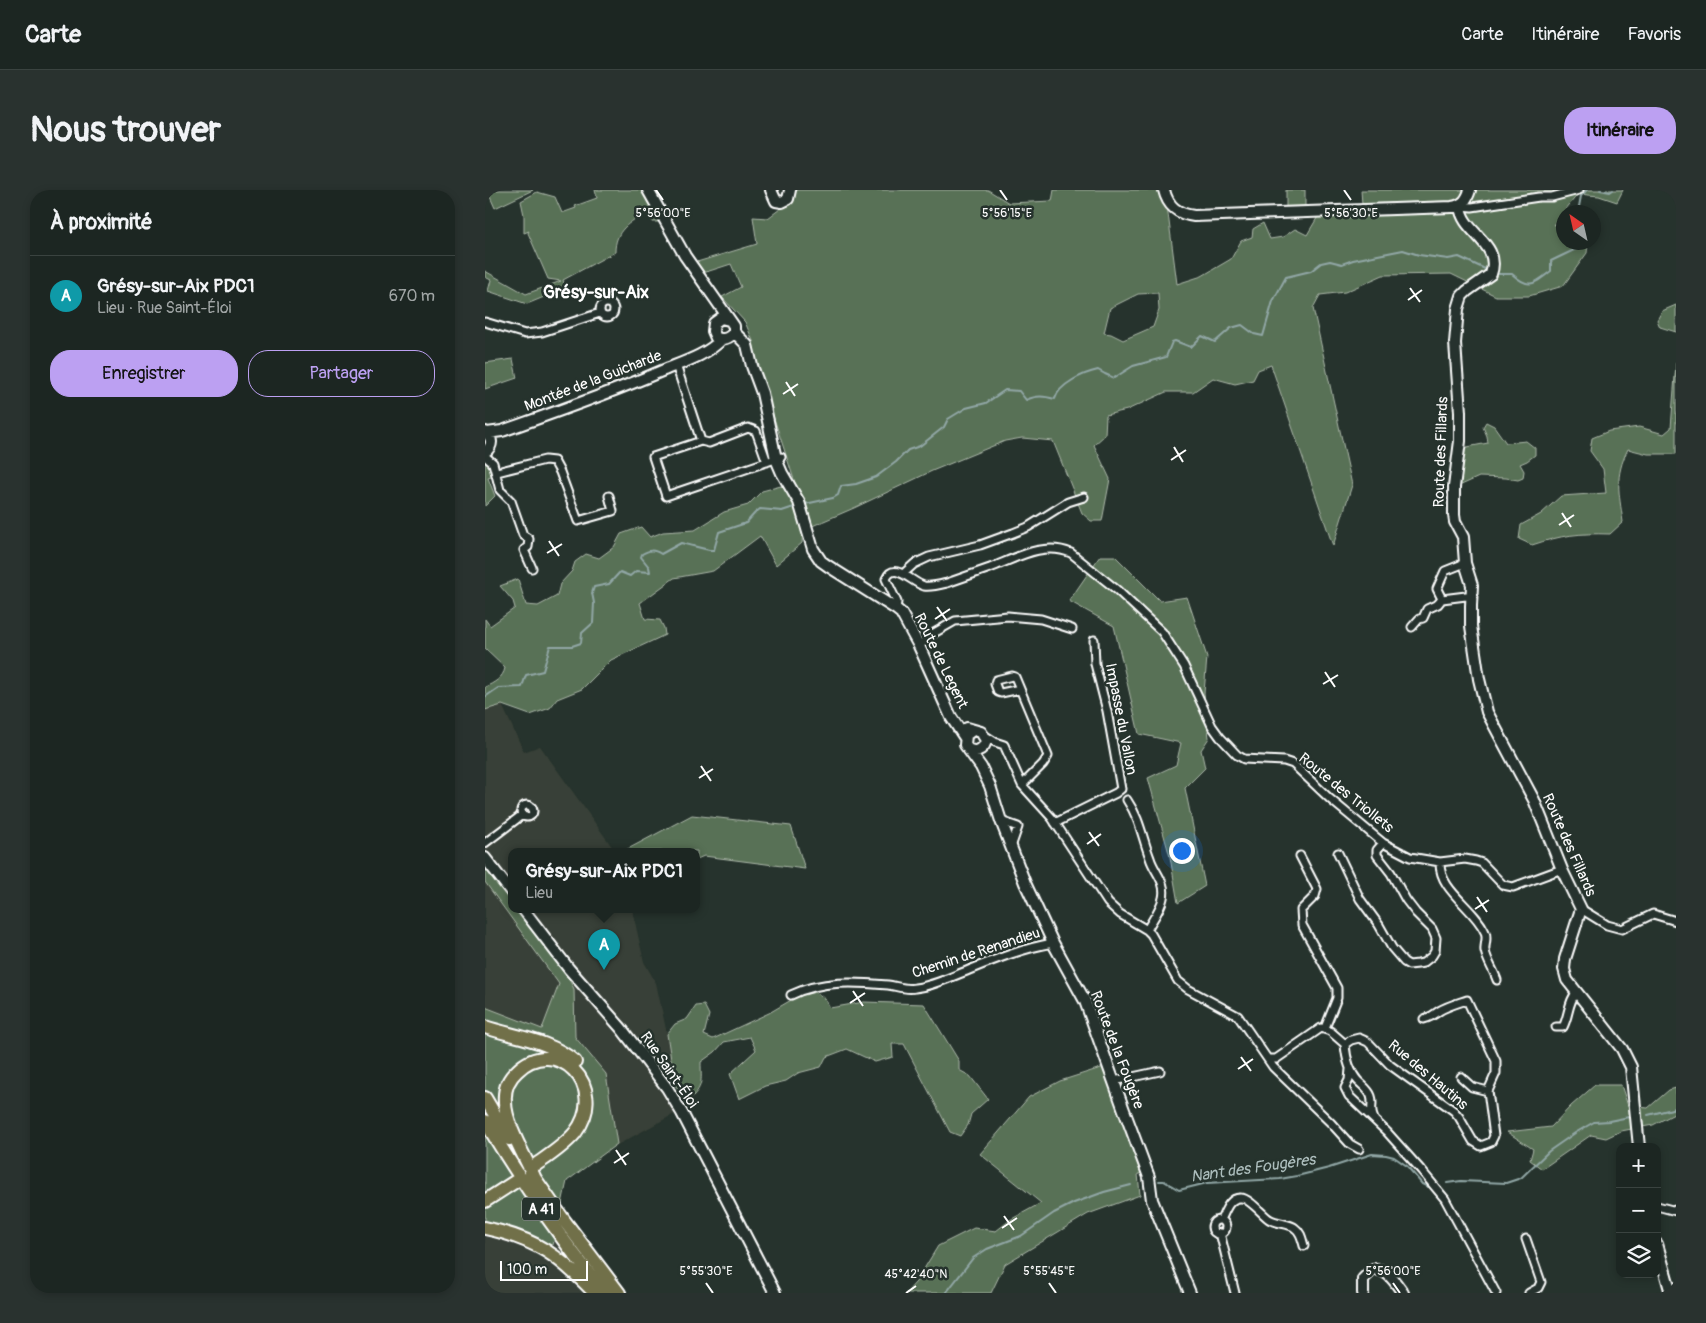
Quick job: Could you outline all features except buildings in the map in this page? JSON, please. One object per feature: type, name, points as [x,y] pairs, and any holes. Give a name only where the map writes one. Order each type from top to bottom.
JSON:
[{"type":"highway","points":[[485,1027],[535,1041],[560,1052],[578,1066],[589,1081],[592,1102],[585,1126],[573,1142],[537,1165],[564,1144],[580,1125],[587,1105],[586,1088],[580,1076],[567,1064],[552,1059],[541,1059],[523,1065],[510,1079],[505,1096],[505,1110],[535,1180]]},
{"type":"highway","name":"A 41","points":[[485,1098],[535,1180],[586,1252],[619,1293]]},
{"type":"highway","name":"A 41","points":[[485,1121],[534,1199],[605,1293]]},
{"type":"highway","points":[[485,1196],[515,1179],[485,1201]]},
{"type":"highway","points":[[485,1228],[511,1234],[540,1246],[563,1262],[595,1293]]},
{"type":"street","points":[[771,190],[776,201],[782,202],[788,199],[789,190]]},
{"type":"street","points":[[1164,190],[1167,199],[1175,210],[1185,215],[1194,216],[1472,207],[1539,197],[1552,197],[1579,190]]},
{"type":"street","points":[[1460,206],[1465,201],[1470,190]]},
{"type":"street","points":[[651,193],[685,256],[715,302],[734,326],[725,336]]},
{"type":"street","name":"Route des Fillards","points":[[1460,206],[1463,218],[1488,249],[1494,262],[1491,274],[1462,296],[1458,309],[1456,330],[1460,441],[1453,507],[1455,522],[1463,537],[1465,563],[1472,585],[1471,626],[1479,679],[1487,712],[1534,800],[1562,869],[1581,909]]},
{"type":"street","name":"Montée de la Guicharde","points":[[487,444],[502,432],[610,392],[708,350],[725,336],[713,327],[717,320],[715,302]]},
{"type":"street","points":[[485,322],[525,334],[542,332],[600,313]]},
{"type":"street","points":[[717,320],[725,318],[729,320]]},
{"type":"street","name":"Route de Legent","points":[[725,336],[745,346],[748,351],[762,393],[771,431],[775,460],[799,502],[813,549],[821,561],[901,613],[919,646],[951,717],[965,738],[965,745],[983,744],[979,731],[957,724]]},
{"type":"street","points":[[676,365],[701,441]]},
{"type":"street","points":[[748,428],[755,431],[775,460],[666,496],[653,456],[701,441],[709,443],[748,428]]},
{"type":"street","points":[[487,444],[497,472],[500,490],[511,501],[523,535],[529,539],[528,547],[524,550],[532,568]]},
{"type":"street","points":[[497,472],[545,460],[554,461],[578,521],[613,511],[609,496]]},
{"type":"street","points":[[896,608],[897,602],[886,579],[892,571],[903,574],[915,564],[929,558],[980,545],[1013,533],[1028,527],[1068,502],[1084,497]]},
{"type":"street","name":"Route des Triollets","points":[[903,574],[923,586],[935,586],[1037,550],[1057,548],[1071,554],[1117,590],[1162,632],[1184,666],[1213,726],[1230,748],[1244,759],[1284,761],[1293,764],[1330,799],[1383,842],[1409,857],[1440,862],[1465,859],[1477,861],[1482,863],[1503,885],[1513,886],[1562,869]]},
{"type":"street","points":[[1442,599],[1437,589],[1445,571],[1465,563]]},
{"type":"street","points":[[1412,627],[1419,619],[1423,618],[1427,609],[1438,604],[1442,599],[1466,596],[1472,598]]},
{"type":"street","points":[[919,646],[934,633],[955,621],[1008,616],[1041,619],[1071,629]]},
{"type":"street","name":"Impasse du Vallon","points":[[1055,823],[1116,794],[1121,789],[1107,711],[1095,664],[1094,640]]},
{"type":"street","points":[[1020,689],[1047,756],[1043,764],[1022,785]]},
{"type":"street","points":[[965,738],[973,730]]},
{"type":"street","points":[[983,744],[1004,745],[1022,785],[1055,823],[1111,907],[1147,930],[1159,945],[1178,981],[1237,1015],[1273,1067],[1350,1144],[1359,1149]]},
{"type":"street","name":"Route de la Fougère","points":[[983,744],[981,766],[1001,821],[1025,884],[1053,943],[1085,1001],[1149,1177],[1152,1200],[1190,1293]]},
{"type":"street","points":[[1127,800],[1136,813],[1150,860],[1162,880],[1163,898],[1147,930]]},
{"type":"street","points":[[485,842],[522,815]]},
{"type":"street","points":[[1338,853],[1360,899],[1379,925],[1392,948],[1403,962],[1409,965],[1423,963],[1432,956],[1435,950],[1436,938],[1432,929],[1406,900],[1391,873],[1377,855],[1377,850],[1383,842]]},
{"type":"street","points":[[1269,1059],[1276,1059],[1321,1029],[1337,998],[1337,988],[1302,925],[1301,910],[1315,896],[1317,889],[1300,856]]},
{"type":"street","points":[[485,858],[508,889]]},
{"type":"street","points":[[1440,862],[1442,876],[1449,888],[1485,932],[1485,951],[1497,980]]},
{"type":"street","points":[[1639,1143],[1631,1067],[1622,1048],[1576,993],[1567,980],[1563,969],[1581,909],[1607,925],[1621,928],[1653,914],[1676,921]]},
{"type":"street","name":"Rue Saint-Éloi","points":[[526,913],[569,968],[621,1028],[667,1088],[682,1113],[775,1293]]},
{"type":"street","name":"Chemin de Renandieu","points":[[791,995],[801,990],[826,984],[857,982],[912,989],[933,984],[1041,945],[1053,943]]},
{"type":"street","points":[[1556,1027],[1563,1027],[1572,998],[1576,993]]},
{"type":"street","name":"Rue des Hautins","points":[[1345,1044],[1359,1038],[1368,1042],[1390,1065],[1454,1111],[1473,1141],[1481,1146],[1491,1142],[1494,1136],[1488,1091],[1496,1073],[1496,1061],[1467,1000],[1425,1019]]},
{"type":"street","points":[[1321,1029],[1330,1031],[1345,1044],[1350,1069],[1349,1080],[1345,1088],[1349,1096],[1374,1119],[1445,1199],[1497,1293]]},
{"type":"street","points":[[1350,1069],[1356,1079],[1371,1094],[1373,1100],[1371,1113],[1374,1119]]},
{"type":"street","points":[[1113,1081],[1160,1071]]},
{"type":"street","points":[[1461,1077],[1472,1087],[1488,1091]]},
{"type":"street","points":[[1235,1293],[1221,1233],[1214,1231],[1213,1225],[1217,1220],[1221,1220],[1228,1205],[1234,1199],[1246,1199],[1270,1220],[1295,1227],[1300,1234],[1304,1246]]},
{"type":"street","points":[[1661,1207],[1676,1211]]},
{"type":"street","points":[[1526,1239],[1541,1282],[1540,1290],[1529,1293]]},
{"type":"street","points":[[1661,1258],[1671,1293]]},
{"type":"street","points":[[1363,1293],[1363,1279],[1373,1269],[1384,1271],[1393,1279],[1403,1293]]},
{"type":"shaded area","points":[[502,705],[524,752],[540,746],[613,848],[508,848],[508,913],[633,913],[644,962],[656,983],[667,1034],[675,1085],[661,1091],[676,1113],[536,1189],[601,1293],[485,1293],[485,710]]},
{"type":"green space","points":[[487,190],[533,190],[495,208]]},
{"type":"green space","points":[[595,190],[641,190],[661,222],[653,222],[646,212],[620,233],[617,238],[615,252],[563,280],[566,288],[527,304],[488,291],[491,280],[485,277],[485,271],[526,294],[561,281],[548,279],[528,233],[529,231],[524,233],[524,215],[521,201],[537,192],[555,197],[562,213],[597,198]]},
{"type":"green space","points":[[793,190],[988,190],[1009,203],[1052,201],[1054,190],[1165,190],[1177,284],[1202,276],[1231,259],[1241,241],[1252,237],[1253,229],[1263,223],[1270,239],[1283,237],[1295,229],[1307,235],[1320,213],[1360,212],[1362,204],[1361,190],[1623,190],[1617,202],[1599,196],[1578,194],[1569,205],[1556,205],[1556,221],[1553,225],[1556,224],[1556,250],[1587,250],[1563,286],[1529,296],[1496,296],[1451,274],[1383,275],[1345,292],[1320,295],[1313,308],[1352,485],[1333,546],[1271,365],[1258,370],[1253,380],[1235,384],[1213,378],[1193,392],[1166,392],[1127,410],[1106,415],[1105,435],[1094,445],[1110,479],[1102,521],[1091,521],[1082,513],[1053,441],[1022,438],[1005,441],[932,471],[803,530],[802,543],[776,565],[760,536],[713,571],[674,578],[640,603],[645,619],[660,620],[665,635],[611,660],[582,689],[557,699],[550,708],[530,715],[502,705],[485,710],[485,687],[495,682],[504,672],[505,668],[485,649],[485,619],[490,626],[515,608],[513,601],[500,586],[518,579],[526,605],[538,606],[557,596],[560,584],[572,571],[575,562],[586,554],[599,558],[614,547],[621,534],[641,527],[650,537],[663,532],[695,530],[724,512],[748,505],[762,491],[781,486],[792,495],[798,492],[756,363],[753,341],[745,322],[722,297],[741,287],[731,264],[703,273],[697,262],[757,244],[753,217],[768,218],[792,200]],"holes":[[[1158,293],[1159,310],[1153,327],[1123,340],[1104,333],[1110,308],[1138,294]]]},
{"type":"green space","points":[[1286,190],[1305,190],[1305,208],[1286,209]]},
{"type":"green space","points":[[1676,305],[1676,332],[1660,327],[1657,320],[1662,311]]},
{"type":"green space","points":[[513,359],[517,378],[485,389],[485,363]]},
{"type":"green space","points":[[1676,363],[1676,454],[1648,454],[1628,449],[1619,476],[1623,522],[1610,534],[1570,535],[1532,545],[1519,539],[1521,525],[1541,514],[1561,496],[1606,493],[1603,469],[1590,451],[1592,438],[1609,431],[1639,427],[1664,434],[1671,428]]},
{"type":"green space","points":[[1486,422],[1494,426],[1506,443],[1526,441],[1535,448],[1535,455],[1520,464],[1524,471],[1523,478],[1518,480],[1479,477],[1459,486],[1462,448],[1488,443],[1483,427]]},
{"type":"green space","points":[[485,462],[490,465],[495,476],[488,478],[495,496],[485,506]]},
{"type":"green space","points":[[1100,556],[1115,556],[1160,601],[1187,597],[1207,657],[1204,693],[1209,738],[1201,750],[1205,768],[1185,788],[1205,886],[1178,903],[1170,857],[1148,778],[1176,765],[1181,743],[1139,734],[1114,626],[1069,601]]},
{"type":"green space","points":[[692,815],[791,826],[805,869],[704,856],[700,858],[700,848],[630,848]]},
{"type":"green space","points":[[485,864],[508,896],[508,913],[521,913],[566,973],[574,989],[575,1037],[606,1074],[617,1144],[567,1181],[553,1245],[485,1232],[485,1007],[542,1029],[559,984],[485,882]]},
{"type":"green space","points":[[810,989],[824,999],[830,1008],[864,1002],[924,1004],[959,1061],[959,1070],[970,1076],[988,1099],[971,1114],[968,1125],[960,1136],[950,1132],[904,1044],[892,1044],[893,1057],[875,1062],[847,1049],[826,1057],[821,1067],[798,1073],[786,1081],[765,1086],[739,1099],[730,1074],[756,1050],[750,1037],[724,1042],[715,1052],[701,1062],[701,1084],[697,1092],[688,1101],[675,1085],[667,1034],[675,1024],[687,1019],[696,1006],[704,1005],[709,1015],[704,1035],[713,1039],[769,1013]]},
{"type":"green space","points":[[1104,1067],[1144,1173],[1138,1174],[1140,1195],[1088,1214],[1005,1264],[991,1293],[906,1293],[916,1282],[938,1246],[974,1228],[996,1231],[1010,1220],[1041,1203],[980,1154],[1029,1097],[1060,1081]]},
{"type":"green space","points":[[1595,1085],[1621,1085],[1628,1106],[1648,1108],[1669,1090],[1676,1088],[1676,1113],[1653,1125],[1621,1131],[1606,1138],[1591,1135],[1542,1169],[1530,1160],[1533,1149],[1507,1132],[1551,1127]]},
{"type":"waterway","points":[[1579,205],[1581,196],[1587,190]]},
{"type":"waterway","points":[[1600,190],[1610,192],[1613,190]]},
{"type":"waterway","points":[[805,504],[833,498],[838,495],[841,486],[856,484],[876,477],[908,450],[920,446],[944,427],[948,419],[966,408],[986,403],[1005,390],[1019,391],[1026,400],[1034,397],[1055,399],[1057,394],[1067,384],[1086,374],[1098,370],[1114,378],[1133,366],[1166,357],[1172,342],[1175,341],[1191,347],[1202,336],[1215,342],[1231,328],[1242,325],[1254,334],[1263,336],[1273,301],[1286,277],[1311,271],[1321,263],[1330,261],[1342,264],[1403,250],[1419,255],[1448,259],[1459,257],[1485,269]]},
{"type":"waterway","points":[[1495,274],[1512,274],[1528,284],[1536,282],[1551,271],[1551,261],[1574,250]]},
{"type":"waterway","points":[[485,697],[498,688],[522,687],[526,675],[543,671],[550,646],[572,646],[581,643],[582,633],[593,623],[594,603],[592,593],[594,587],[609,584],[620,572],[630,576],[636,571],[650,572],[649,567],[641,557],[642,554],[651,551],[661,554],[681,543],[714,550],[719,532],[746,523],[760,509],[782,511],[794,507]]},
{"type":"waterway","name":"Nant des Fougères","points":[[1648,1115],[1676,1108]]},
{"type":"waterway","name":"Nant des Fougères","points":[[1447,1183],[1461,1181],[1506,1183],[1521,1178],[1549,1151],[1594,1122],[1629,1117]]},
{"type":"waterway","name":"Nant des Fougères","points":[[1159,1181],[1164,1181],[1179,1190],[1207,1183],[1280,1179],[1329,1168],[1372,1154],[1394,1157],[1407,1166],[1422,1184],[1428,1187]]},
{"type":"waterway","name":"Nant des Fougères","points":[[946,1293],[973,1258],[987,1249],[1021,1236],[1054,1213],[1074,1203],[1131,1185]]},
{"type":"place","name":"Grésy-sur-Aix PDC1","points":[[604,970]]},
{"type":"district","name":"Grésy-sur-Aix","points":[[596,292]]}]
